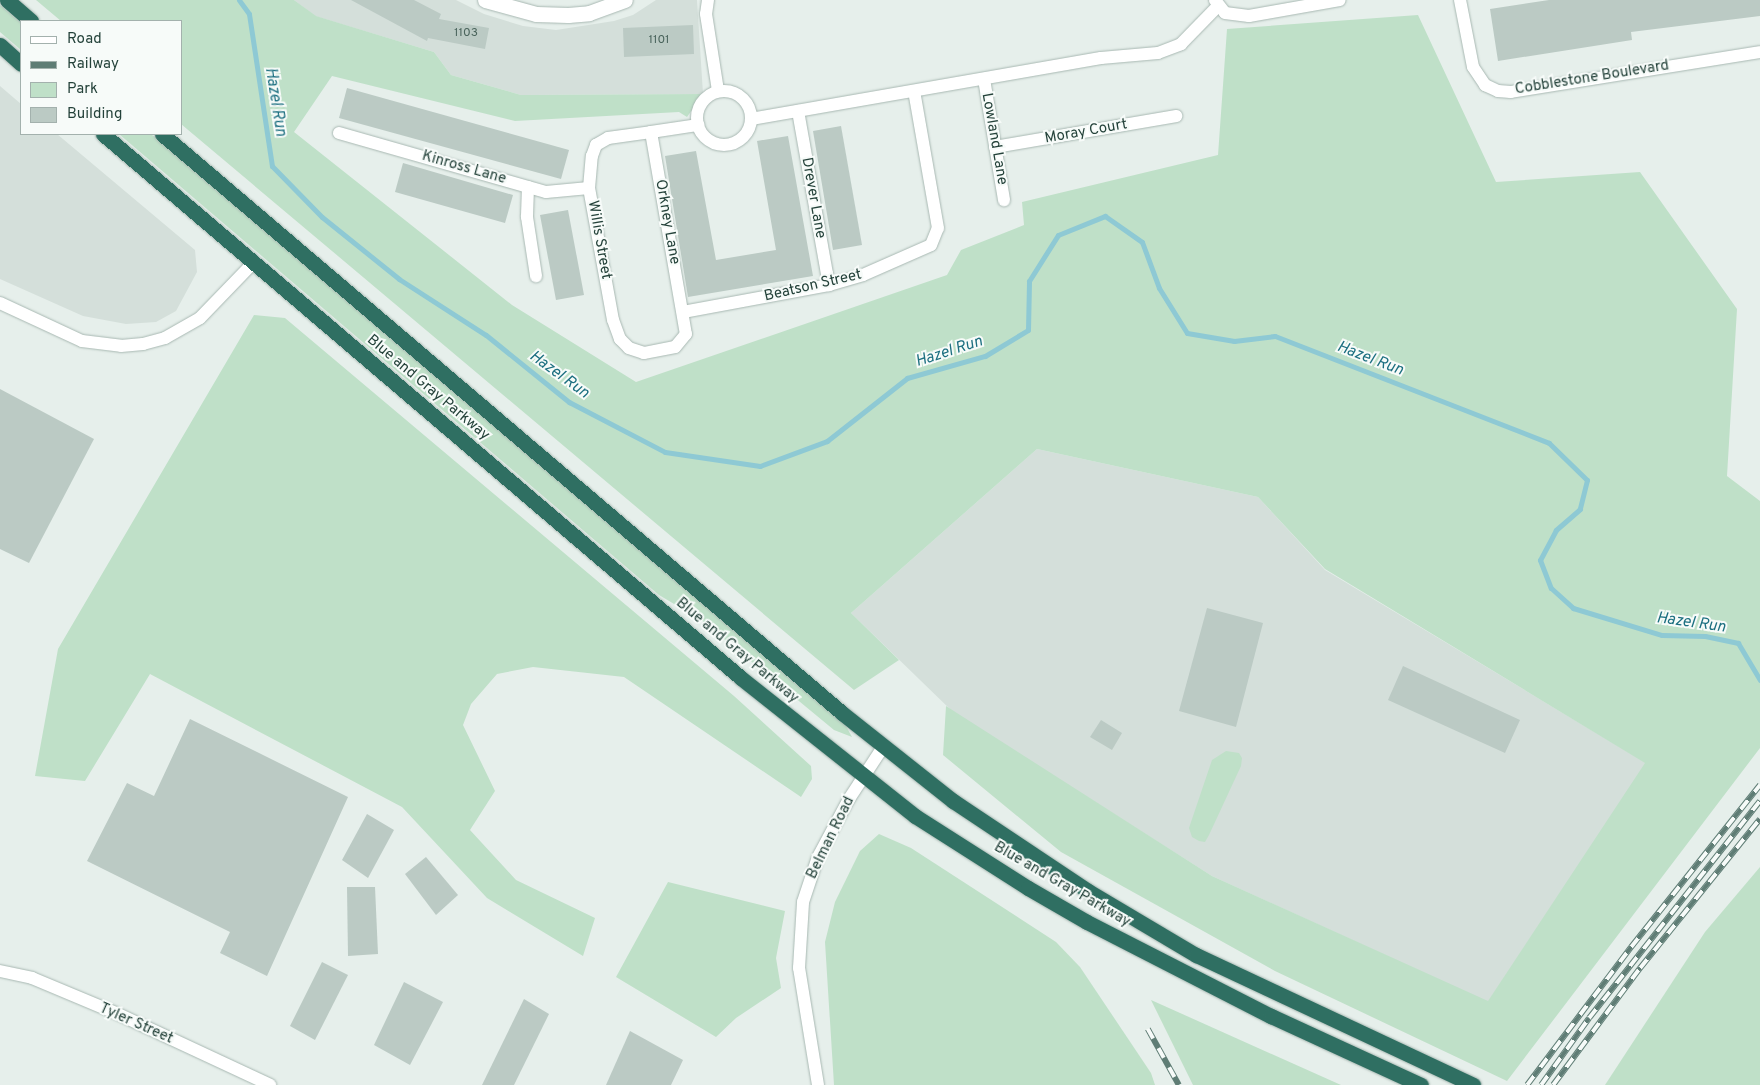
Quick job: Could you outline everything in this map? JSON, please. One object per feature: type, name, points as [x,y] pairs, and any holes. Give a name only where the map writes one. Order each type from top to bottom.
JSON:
[{"type":"highway","points":[[7,0],[30,20]]},
{"type":"highway","points":[[0,46],[20,63]]},
{"type":"highway","name":"Blue and Gray Parkway","points":[[104,135],[726,666],[863,777],[970,852],[1087,922],[1271,1016],[1418,1083]]},
{"type":"highway","name":"Blue and Gray Parkway","points":[[163,135],[883,747],[1003,836],[1196,955],[1473,1085]]},
{"type":"main road","points":[[485,0],[536,14],[568,15],[589,13],[625,0]]},
{"type":"street","points":[[708,0],[706,14],[718,91]]},
{"type":"street","points":[[752,119],[1101,58],[1158,53],[1181,44],[1217,3],[1225,13],[1249,16],[1340,0]]},
{"type":"street","name":"Cobblestone Boulevard","points":[[1460,0],[1473,67],[1485,85],[1498,90],[1511,92],[1760,54]]},
{"type":"street","name":"Lowland Lane","points":[[984,79],[1004,200]]},
{"type":"street","points":[[718,91],[736,93],[746,102],[752,119],[745,136],[728,145],[711,142],[698,125],[700,105],[718,91]]},
{"type":"street","name":"Beatson Street","points":[[683,312],[829,285],[864,275],[931,245],[938,228],[914,91]]},
{"type":"street","name":"Drever Lane","points":[[798,111],[829,285]]},
{"type":"street","name":"Moray Court","points":[[995,147],[1176,116]]},
{"type":"street","name":"Willis Street","points":[[683,312],[686,334],[675,347],[644,353],[628,348],[620,339],[613,320],[589,188],[596,145],[608,138],[698,125]]},
{"type":"street","name":"Orkney Lane","points":[[651,132],[683,312]]},
{"type":"street","name":"Kinross Lane","points":[[339,133],[546,192],[589,188]]},
{"type":"street","points":[[528,187],[527,217],[536,276]]},
{"type":"street","points":[[0,303],[82,341],[121,346],[143,344],[165,338],[200,318],[254,262]]},
{"type":"street","name":"Belman Road","points":[[818,1085],[799,968],[803,902],[818,857],[863,777],[883,747]]},
{"type":"street","name":"Tyler Street","points":[[0,971],[32,978],[270,1085]]},
{"type":"shaded area","points":[[294,0],[456,0],[484,14],[523,26],[556,30],[614,21],[633,15],[656,0],[697,0],[703,94],[521,95],[451,75],[434,52],[315,16]]},
{"type":"shaded area","points":[[0,86],[20,103],[20,135],[58,135],[195,250],[197,272],[176,311],[156,322],[126,324],[83,316],[0,279]]},
{"type":"shaded area","points":[[1037,449],[1258,497],[1325,570],[1646,763],[1488,1002],[1212,876],[953,712],[851,613]]},
{"type":"green space","points":[[36,0],[294,0],[316,16],[434,52],[451,75],[521,95],[703,94],[687,117],[679,112],[515,121],[332,76],[294,132],[512,305],[636,382],[947,275],[961,250],[1024,225],[1022,202],[1218,155],[1227,29],[1418,15],[1496,182],[1640,172],[1737,309],[1727,476],[1760,501],[1760,748],[1507,1081],[1275,971],[1061,852],[943,755],[946,706],[1212,876],[1488,1001],[1645,763],[1325,569],[1258,497],[1037,449],[851,613],[899,660],[854,690],[182,125],[182,20],[60,20]]},
{"type":"green space","points":[[0,5],[20,22],[20,49],[0,32]]},
{"type":"green space","points":[[120,135],[152,135],[846,726],[852,737],[834,730],[701,620],[659,595]]},
{"type":"green space","points":[[254,315],[285,318],[734,696],[811,766],[812,779],[801,797],[624,677],[533,667],[497,674],[471,704],[463,725],[495,791],[470,830],[516,880],[595,918],[583,956],[487,898],[402,807],[150,674],[85,781],[35,776],[58,649]]},
{"type":"green space","points":[[1226,751],[1239,753],[1242,758],[1241,766],[1209,835],[1205,842],[1199,841],[1192,837],[1189,828],[1212,760]]},
{"type":"green space","points":[[879,834],[911,848],[1056,942],[1080,967],[1151,1073],[1155,1085],[834,1085],[825,942],[835,902],[860,851]]},
{"type":"green space","points":[[1760,867],[1760,1085],[1605,1085],[1705,932]]},
{"type":"green space","points":[[668,882],[785,911],[776,958],[781,988],[736,1018],[716,1037],[616,977]]},
{"type":"green space","points":[[1151,1000],[1341,1085],[1193,1085]]},
{"type":"building","points":[[351,0],[414,0],[441,14],[439,19],[489,28],[485,49],[428,38],[427,41]]},
{"type":"building","points":[[1549,0],[1760,0],[1760,16],[1631,32],[1632,40],[1498,61],[1490,9]]},
{"type":"building","points":[[693,25],[694,54],[624,57],[623,28]]},
{"type":"building","points":[[347,88],[569,150],[561,179],[339,118]]},
{"type":"building","points":[[841,126],[862,245],[833,250],[813,131]]},
{"type":"building","points":[[788,136],[813,276],[688,297],[665,156],[696,151],[716,260],[776,250],[757,141]]},
{"type":"building","points":[[403,163],[513,195],[505,223],[395,192]]},
{"type":"building","points":[[568,210],[584,295],[556,300],[540,215]]},
{"type":"building","points":[[0,389],[94,439],[29,563],[0,549]]},
{"type":"building","points":[[1207,608],[1263,623],[1236,727],[1179,711]]},
{"type":"building","points":[[1403,666],[1520,720],[1505,753],[1388,700]]},
{"type":"building","points":[[190,719],[348,797],[267,976],[220,953],[230,932],[87,861],[127,783],[154,796]]},
{"type":"building","points":[[1101,720],[1122,733],[1112,750],[1090,737]]},
{"type":"building","points":[[367,814],[394,830],[368,878],[342,860]]},
{"type":"building","points":[[426,857],[458,895],[436,915],[405,874]]},
{"type":"building","points":[[347,887],[375,887],[378,954],[348,956]]},
{"type":"building","points":[[322,962],[348,975],[315,1040],[290,1026]]},
{"type":"building","points":[[404,982],[443,1002],[410,1065],[374,1045]]},
{"type":"building","points":[[524,999],[549,1014],[514,1085],[482,1085]]},
{"type":"building","points":[[630,1031],[683,1060],[671,1085],[606,1085]]},
{"type":"waterway","name":"Hazel Run","points":[[239,0],[249,14],[272,166],[322,217],[399,279],[486,335],[569,402],[665,452],[760,466],[827,441],[907,378],[985,356],[1028,330],[1029,281],[1058,235],[1105,216],[1142,242],[1159,288],[1187,333],[1234,341],[1275,336],[1549,443],[1587,480],[1580,509],[1556,530],[1540,560],[1551,588],[1573,608],[1662,635],[1705,636],[1738,643],[1760,680]]},
{"type":"railway","points":[[1527,1085],[1631,947],[1760,785]]},
{"type":"railway","points":[[1541,1085],[1589,1018],[1760,801]]},
{"type":"railway","points":[[1553,1085],[1640,968],[1760,819]]},
{"type":"railway","points":[[1148,1029],[1179,1085]]}]
